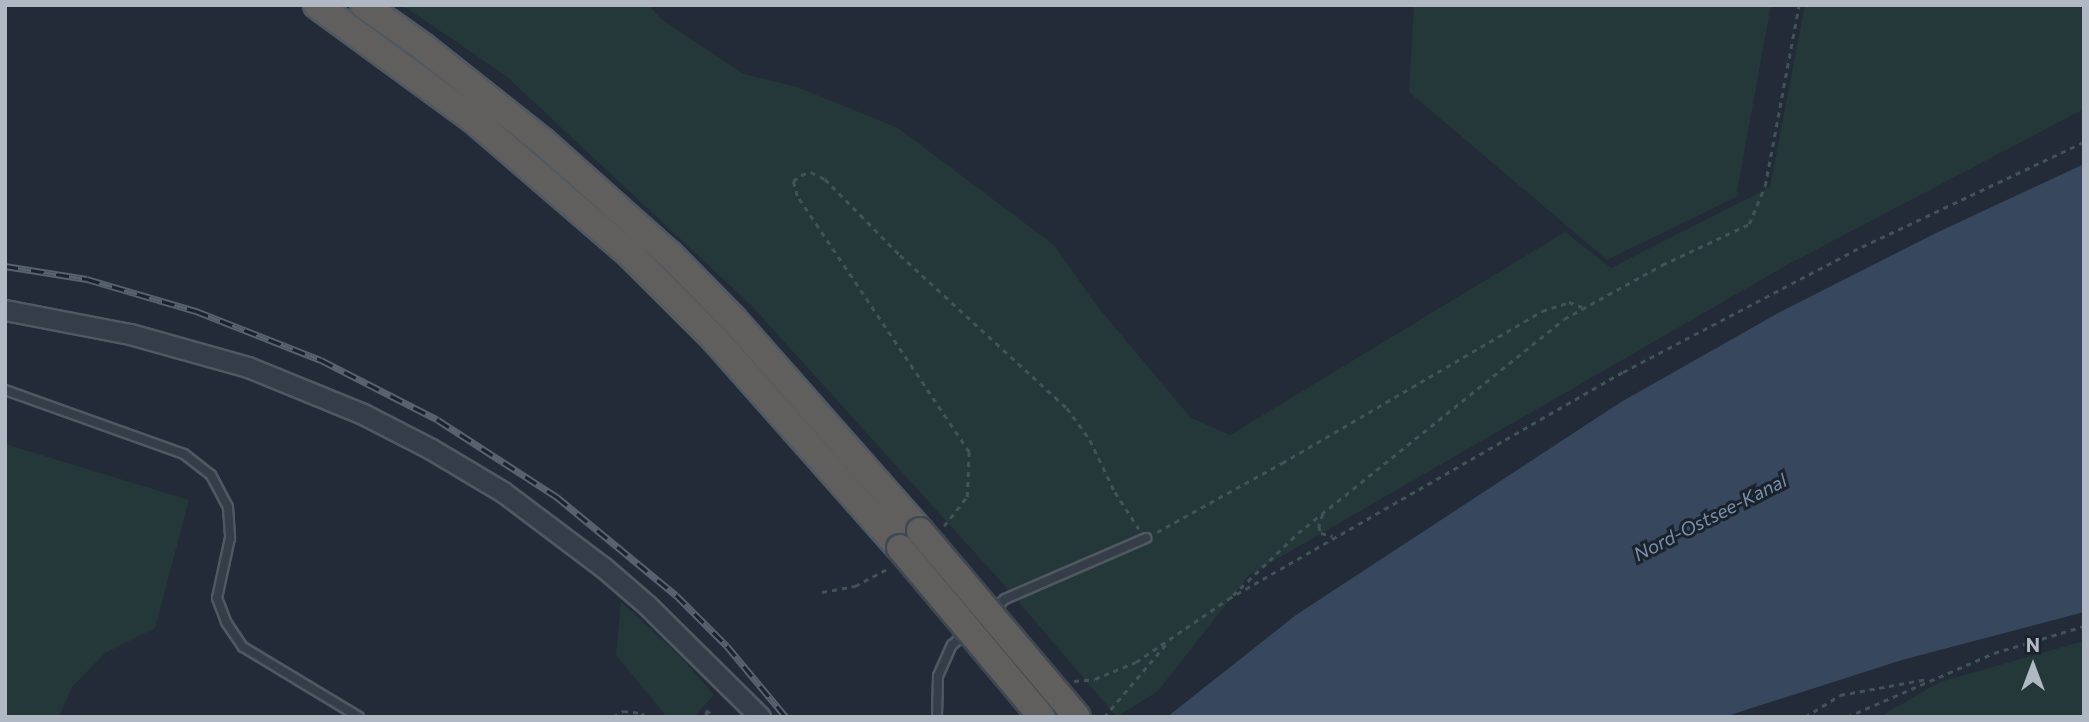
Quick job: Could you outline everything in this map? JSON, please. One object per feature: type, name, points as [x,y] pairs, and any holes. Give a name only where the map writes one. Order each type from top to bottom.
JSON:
[{"type":"highway","points":[[317,5],[472,118],[630,254],[715,339],[895,557],[1042,717]]},
{"type":"highway","points":[[363,5],[493,101],[670,255],[932,529],[1077,717]]},
{"type":"street","points":[[5,310],[130,334],[248,367],[306,390],[420,443],[503,492],[556,530],[638,597],[760,717]]},
{"type":"lane","points":[[5,390],[184,454],[211,475],[228,507],[230,538],[217,598],[226,622],[243,647],[359,717]]},
{"type":"lane","points":[[937,717],[938,676],[952,645],[1006,599],[1146,538]]},
{"type":"path","points":[[1228,600],[1323,514],[1582,307],[1749,224],[1765,186],[1799,5]]},
{"type":"path","points":[[1066,682],[1096,679],[1136,662],[1228,600],[1335,536],[1623,372],[1807,275],[2084,142]]},
{"type":"path","points":[[932,529],[967,498],[969,452],[797,196],[793,181],[801,174],[811,172],[825,179],[900,255],[1067,408],[1090,440],[1115,492],[1146,538],[1282,464],[1542,311],[1569,302],[1582,307]]},
{"type":"path","points":[[1323,514],[1319,526],[1321,533],[1335,536]]},
{"type":"path","points":[[822,592],[855,586],[881,575],[895,557]]},
{"type":"path","points":[[1847,717],[1994,653],[2084,626]]},
{"type":"path","points":[[1104,717],[1172,638]]},
{"type":"path","points":[[1805,717],[1840,695],[1932,678]]},
{"type":"path","points":[[613,717],[623,710],[642,713],[646,717]]},
{"type":"path","points":[[706,717],[706,710],[716,717]]},
{"type":"shaded area","points":[[402,5],[649,5],[661,19],[744,74],[797,87],[898,128],[1054,245],[1097,306],[1191,418],[1230,435],[1565,232],[1611,268],[1770,187],[1805,5],[2084,5],[2084,109],[1785,266],[1249,575],[1158,691],[1117,717],[1005,586],[751,305],[505,75]]},
{"type":"shaded area","points":[[1414,5],[1771,5],[1736,197],[1607,260],[1409,92]]},
{"type":"shaded area","points":[[5,444],[189,500],[155,628],[105,653],[72,687],[59,717],[5,717]]},
{"type":"shaded area","points":[[621,602],[681,657],[714,695],[694,717],[667,717],[616,655]]},
{"type":"shaded area","points":[[2084,641],[2084,717],[1879,717],[1940,682]]},
{"type":"water","name":"Nord-Ostsee-Kanal","points":[[2084,164],[2084,612],[1902,660],[1724,717],[1167,717],[1296,615],[1621,402],[1780,312],[1936,233]]},
{"type":"railway","points":[[5,266],[87,279],[196,311],[321,360],[438,420],[557,497],[676,595],[727,646],[786,717]]}]
